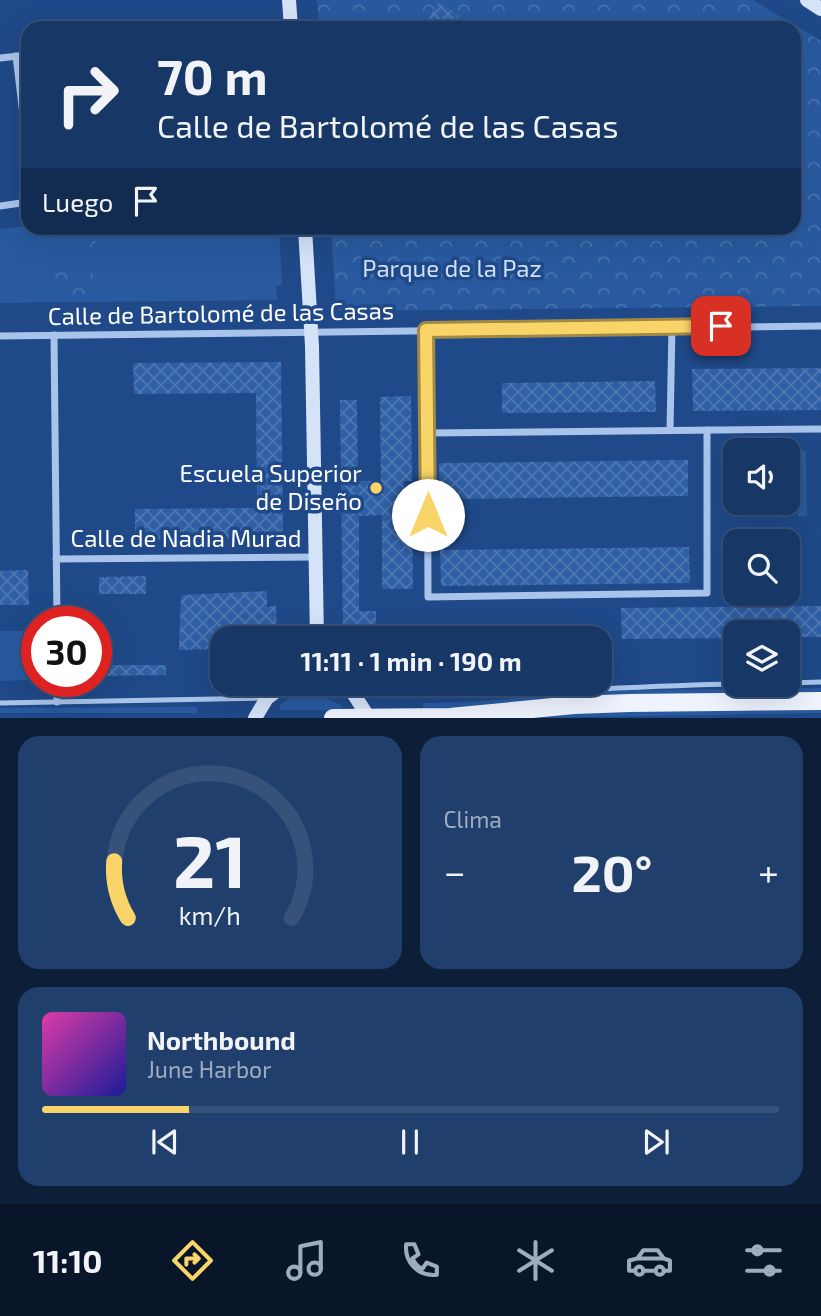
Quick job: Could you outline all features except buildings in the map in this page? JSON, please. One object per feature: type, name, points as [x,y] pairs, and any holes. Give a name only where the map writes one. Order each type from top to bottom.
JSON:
[{"type":"main road","points":[[333,718],[450,717],[588,704],[821,701]]},
{"type":"street","points":[[289,0],[291,21]]},
{"type":"street","points":[[807,0],[821,9]]},
{"type":"street","points":[[16,56],[21,98]]},
{"type":"street","points":[[0,58],[21,56]]},
{"type":"street","points":[[0,206],[21,203]]},
{"type":"street","points":[[305,235],[311,332],[317,626]]},
{"type":"street","points":[[670,430],[672,326]]},
{"type":"street","name":"Calle de Bartolomé de las Casas","points":[[0,336],[821,326]]},
{"type":"street","points":[[426,330],[428,597],[707,593],[707,430]]},
{"type":"street","points":[[54,335],[57,606]]},
{"type":"street","points":[[427,433],[821,429]]},
{"type":"street","name":"Calle de Nadia Murad","points":[[56,559],[316,557]]},
{"type":"street","points":[[255,718],[270,696]]},
{"type":"street","points":[[355,696],[369,717]]},
{"type":"street","points":[[57,697],[57,702]]},
{"type":"lane","points":[[800,683],[821,682]]},
{"type":"lane","points":[[612,687],[723,684]]},
{"type":"lane","points":[[0,703],[267,698]]},
{"type":"green space","name":"Parque de la Paz","points":[[317,0],[753,0],[788,21],[318,21]]},
{"type":"green space","name":"Parque de la Paz","points":[[801,29],[821,41],[821,306],[340,311],[336,308],[331,235],[801,235]]},
{"type":"green space","points":[[21,227],[21,235],[279,235],[282,284],[276,287],[278,300],[0,303],[0,229]]},
{"type":"green space","points":[[67,235],[96,235],[96,254],[67,255]]},
{"type":"green space","points":[[93,271],[93,296],[50,297],[50,273]]},
{"type":"green space","points":[[800,451],[806,451],[807,516],[798,516]]},
{"type":"green space","points":[[0,631],[21,631],[21,680],[0,681]]},
{"type":"green space","points":[[800,688],[821,688],[821,692],[800,692]]},
{"type":"green space","points":[[723,689],[723,693],[612,695],[612,691]]},
{"type":"green space","points":[[292,696],[322,696],[342,706],[340,710],[281,710],[279,705]]},
{"type":"green space","points":[[535,696],[573,696],[452,709],[423,709],[423,703],[473,702]]},
{"type":"green space","points":[[197,707],[197,713],[0,713],[0,708]]},
{"type":"green space","points":[[821,710],[821,713],[535,718],[585,712]]},
{"type":"place","name":"Escuela Superior de Diseño","points":[[376,488]]},
{"type":"route","points":[[428,515],[426,330],[721,326]]}]
